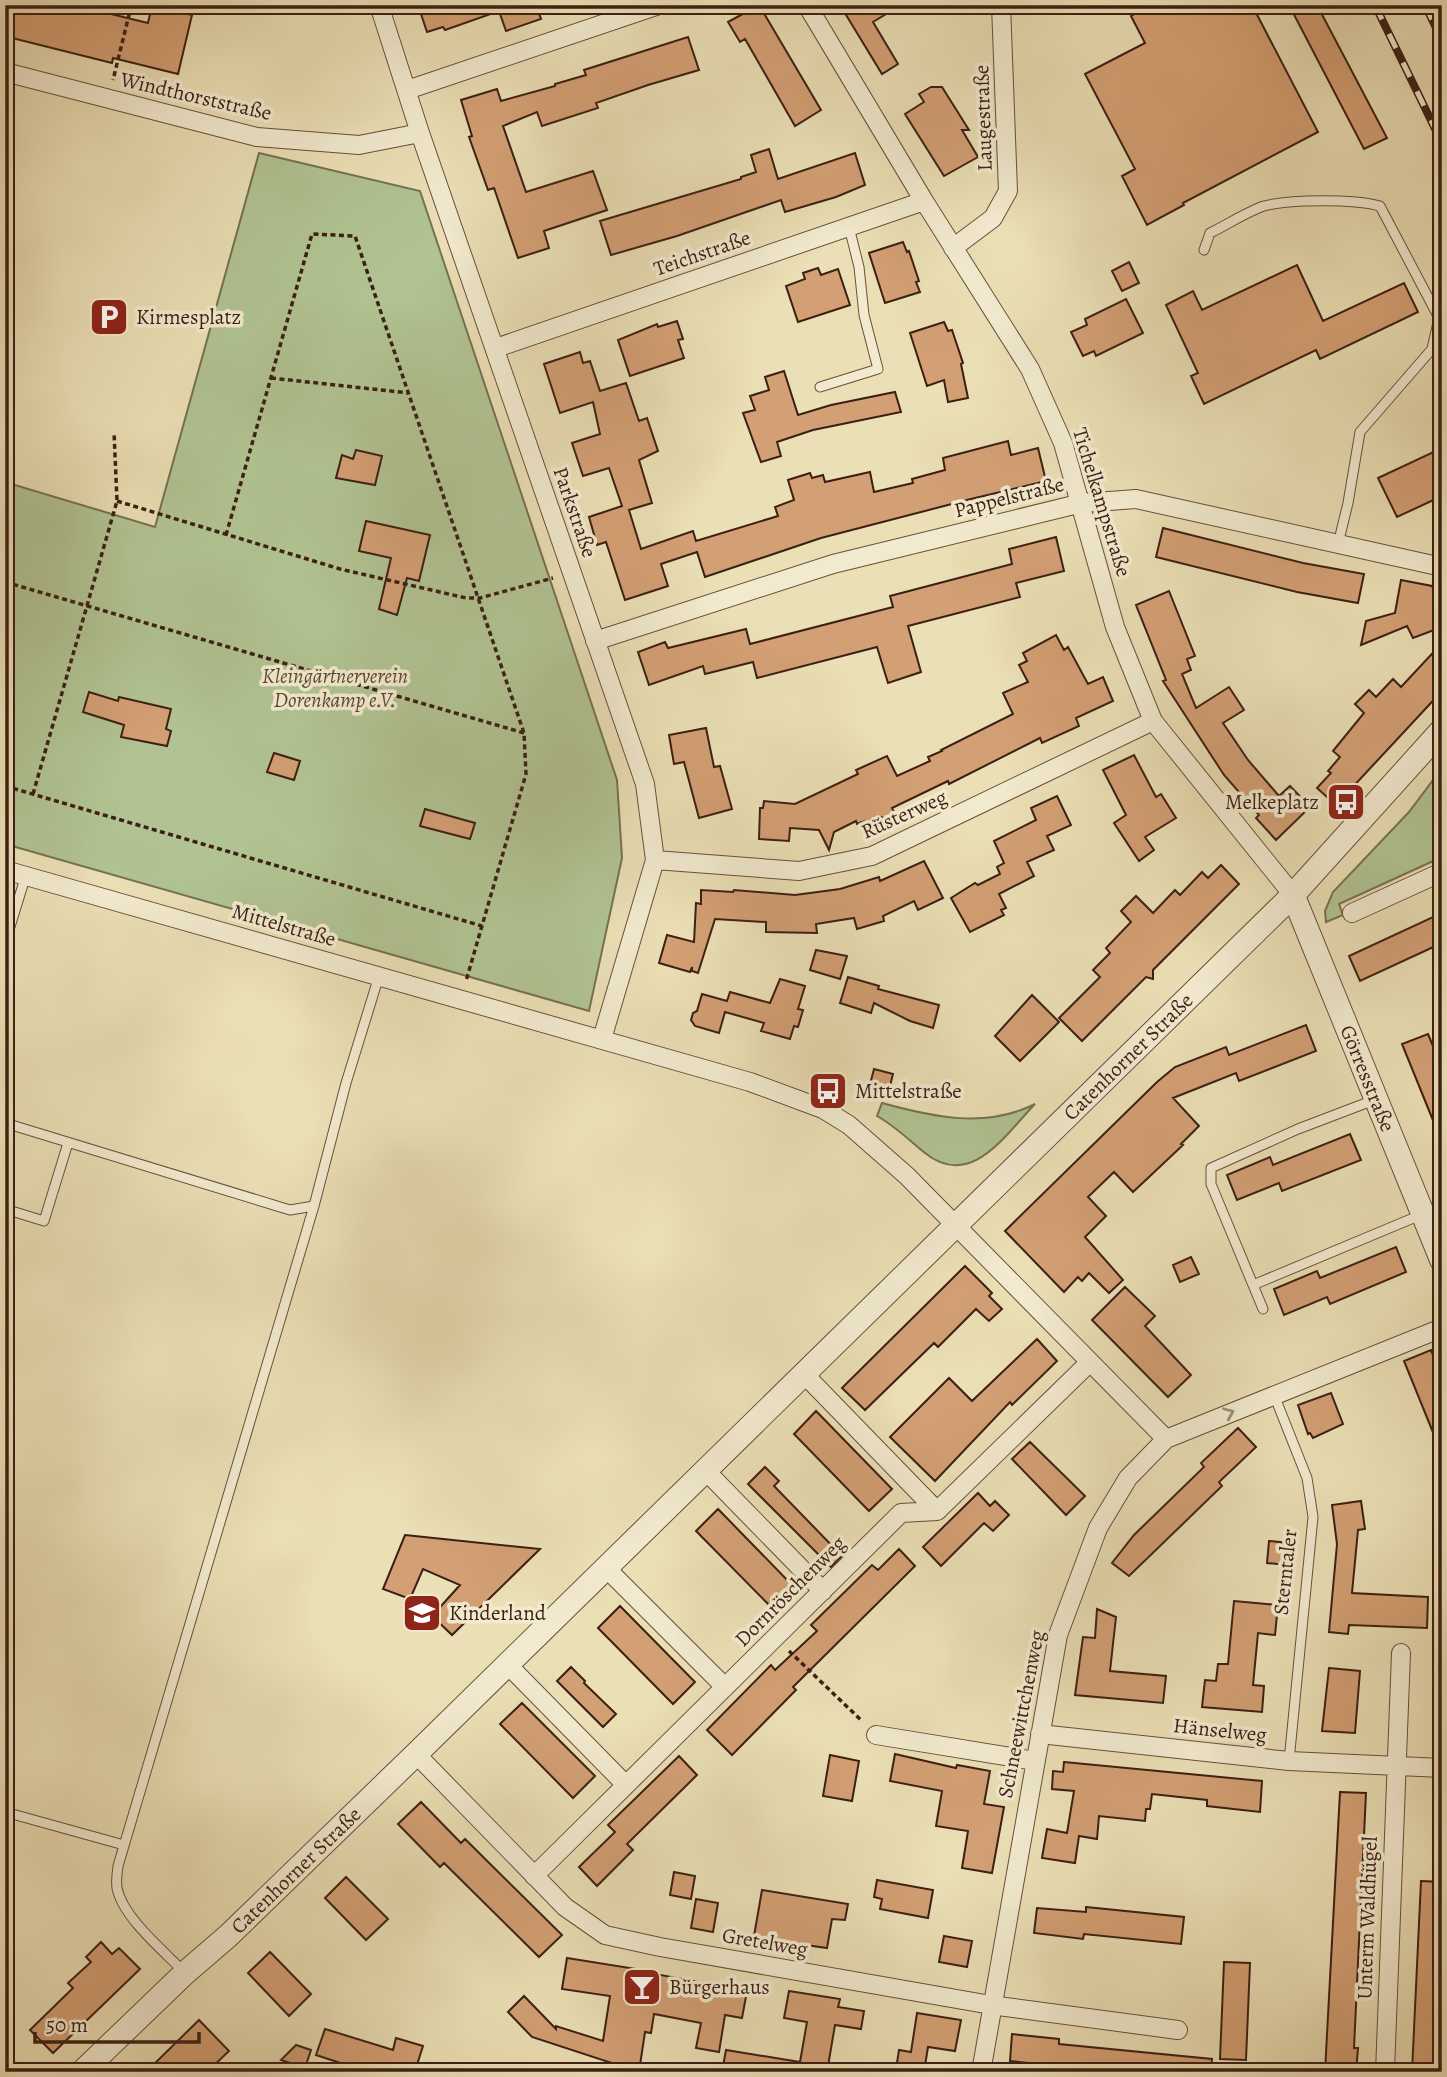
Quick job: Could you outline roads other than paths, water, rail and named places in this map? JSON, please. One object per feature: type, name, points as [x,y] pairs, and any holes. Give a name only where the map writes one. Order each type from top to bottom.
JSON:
[{"type":"street","name":"Parkstraße","points":[[379,5],[420,133],[645,783],[655,860],[602,1039]]},
{"type":"street","points":[[407,90],[659,5]]},
{"type":"street","name":"Tichelkampstraße","points":[[807,5],[924,201],[1030,369],[1063,443],[1115,626],[1153,721],[1293,895]]},
{"type":"street","name":"Laugestraße","points":[[953,248],[993,218],[1008,191],[1001,5]]},
{"type":"street","name":"Windthorststraße","points":[[5,72],[257,137],[359,145],[420,133]]},
{"type":"street","name":"Teichstraße","points":[[496,348],[924,201]]},
{"type":"street","name":"Pappelstraße","points":[[595,641],[833,564],[1082,503],[1136,499],[1442,567]]},
{"type":"street","name":"Rüsterweg","points":[[655,860],[799,871],[872,856],[1153,721]]},
{"type":"street","name":"Catenhorner Straße","points":[[82,2072],[185,1973],[228,1936],[416,1754],[1293,895],[1442,730]]},
{"type":"street","name":"Mittelstraße","points":[[5,870],[750,1082],[823,1109],[859,1134],[907,1176],[955,1225]]},
{"type":"street","points":[[1352,913],[1442,872]]},
{"type":"street","name":"Görresstraße","points":[[1293,895],[1442,1261]]},
{"type":"street","points":[[955,1225],[1166,1439],[1442,1328]]},
{"type":"street","points":[[805,1375],[937,1511],[1090,1362]]},
{"type":"street","name":"Schneewittchenweg","points":[[981,2072],[1058,1635],[1098,1528],[1128,1478],[1166,1439]]},
{"type":"street","points":[[705,1471],[823,1591]]},
{"type":"street","name":"Dornröschenweg","points":[[534,1876],[901,1513],[937,1511]]},
{"type":"street","points":[[605,1567],[725,1687]]},
{"type":"street","points":[[1395,1766],[1401,1653]]},
{"type":"street","points":[[507,1664],[625,1784]]},
{"type":"street","name":"Hänselweg","points":[[1040,1734],[1289,1760],[1442,1768]]},
{"type":"street","points":[[876,1735],[1035,1761]]},
{"type":"street","name":"Gretelweg","points":[[416,1754],[565,1908],[605,1935],[991,2005],[1178,2030]]},
{"type":"street","name":"Unterm Waldhügel","points":[[1385,2072],[1395,1766]]},
{"type":"lane","points":[[1204,250],[1210,233],[1264,206],[1362,201],[1380,206],[1439,318],[1432,349],[1360,432],[1338,544]]},
{"type":"lane","points":[[820,387],[878,369],[864,315],[859,267],[849,227]]},
{"type":"lane","points":[[5,943],[26,876]]},
{"type":"lane","points":[[185,1973],[128,1913],[116,1885],[117,1866],[314,1206],[346,1083],[379,976]]},
{"type":"lane","points":[[1263,1309],[1211,1184],[1211,1168],[1298,1129],[1376,1100]]},
{"type":"lane","points":[[5,1123],[290,1210],[314,1206]]},
{"type":"lane","points":[[5,1209],[44,1221],[68,1143]]},
{"type":"lane","points":[[1253,1285],[1423,1214]]},
{"type":"lane","name":"Sterntaler","points":[[1274,1395],[1307,1478],[1313,1517],[1289,1760]]},
{"type":"lane","points":[[5,1812],[124,1845]]},
{"type":"railway","points":[[1375,5],[1442,143]]},
{"type":"railway","points":[[1425,5],[1442,40]]},
{"type":"place","name":"Kirmesplatz","points":[[109,317]]},
{"type":"place","name":"Melkeplatz","points":[[1346,802]]},
{"type":"place","name":"Mittelstraße","points":[[828,1091]]},
{"type":"place","name":"Kinderland","points":[[422,1613]]},
{"type":"place","name":"Bürgerhaus","points":[[642,1987]]},
{"type":"park label","name":"Kleingärtnerverein Dorenkamp e.V.","points":[[335,688]]}]
